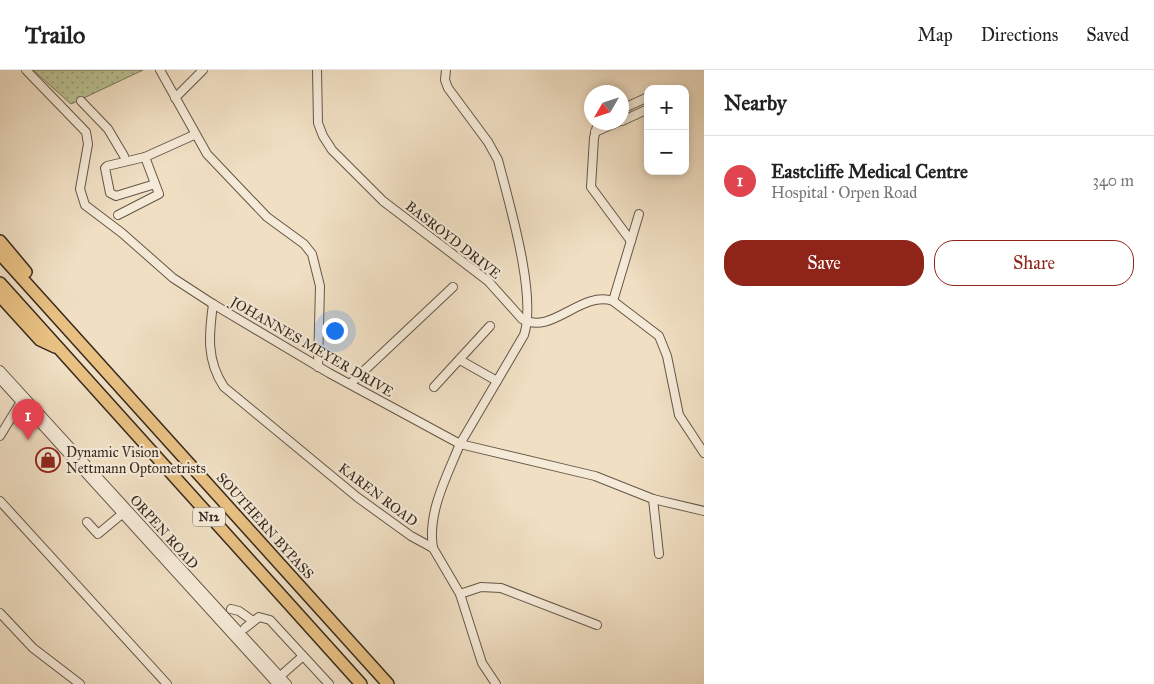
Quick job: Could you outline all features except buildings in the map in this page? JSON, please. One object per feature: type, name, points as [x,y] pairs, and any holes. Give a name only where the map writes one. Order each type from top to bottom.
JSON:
[{"type":"highway","points":[[0,241],[32,279],[53,311]]},
{"type":"highway","name":"SOUTHERN BYPASS","points":[[0,254],[388,684]]},
{"type":"highway","name":"N12","points":[[0,283],[361,684]]},
{"type":"highway","points":[[0,296],[40,340],[59,348]]},
{"type":"street","points":[[26,70],[85,130],[98,119]]},
{"type":"street","points":[[160,70],[194,135],[211,160],[260,210],[304,244],[312,254],[320,286],[318,367]]},
{"type":"street","points":[[175,98],[203,70]]},
{"type":"street","name":"BASROYD DRIVE","points":[[317,70],[318,123],[323,136],[332,150],[374,193],[484,277],[519,316],[528,322]]},
{"type":"street","points":[[446,70],[445,80],[450,91],[488,142],[498,160],[526,282],[528,322],[520,343],[460,444],[432,522],[433,548],[460,594],[482,662],[496,684]]},
{"type":"street","points":[[629,106],[644,98]]},
{"type":"street","points":[[81,101],[113,135],[124,156]]},
{"type":"street","points":[[629,118],[644,111]]},
{"type":"street","name":"JOHANNES MEYER DRIVE","points":[[85,130],[88,140],[80,190],[85,205],[122,233],[173,278],[213,304],[318,367],[460,444],[595,476],[653,499],[704,511]]},
{"type":"street","points":[[600,130],[595,132],[590,173],[591,187],[631,241]]},
{"type":"street","points":[[155,184],[116,196],[110,194],[106,168],[107,166],[145,157],[194,135]]},
{"type":"street","points":[[118,215],[157,196],[159,191],[145,157]]},
{"type":"street","points":[[613,301],[639,214]]},
{"type":"street","points":[[350,384],[453,287]]},
{"type":"street","points":[[528,322],[546,321],[598,299],[613,301],[659,336],[666,356],[679,415],[704,453]]},
{"type":"street","name":"KAREN ROAD","points":[[213,304],[209,348],[224,387],[358,497],[411,536],[433,548]]},
{"type":"street","points":[[434,388],[460,360],[467,349],[490,326]]},
{"type":"street","points":[[460,360],[497,380]]},
{"type":"street","points":[[0,370],[22,399]]},
{"type":"street","points":[[0,379],[22,399]]},
{"type":"street","points":[[0,436],[22,399]]},
{"type":"street","name":"ORPEN ROAD","points":[[22,399],[122,514],[276,682],[286,684]]},
{"type":"street","name":"ORPEN ROAD","points":[[22,399],[276,682]]},
{"type":"street","points":[[653,499],[659,554]]},
{"type":"street","points":[[0,501],[167,684]]},
{"type":"street","points":[[87,522],[98,534],[122,514]]},
{"type":"street","points":[[460,594],[481,587],[501,588],[597,625]]},
{"type":"street","points":[[231,609],[239,611],[253,621]]},
{"type":"street","points":[[0,613],[33,648],[80,684]]},
{"type":"street","points":[[245,628],[261,617],[270,620],[328,684]]},
{"type":"street","points":[[276,682],[303,656]]},
{"type":"green space","points":[[33,70],[143,70],[71,104]]},
{"type":"place","name":"Eastcliffe Medical Centre","points":[[28,440]]},
{"type":"place","name":"Dynamic Vision Nettmann Optometrists","points":[[48,460]]}]
